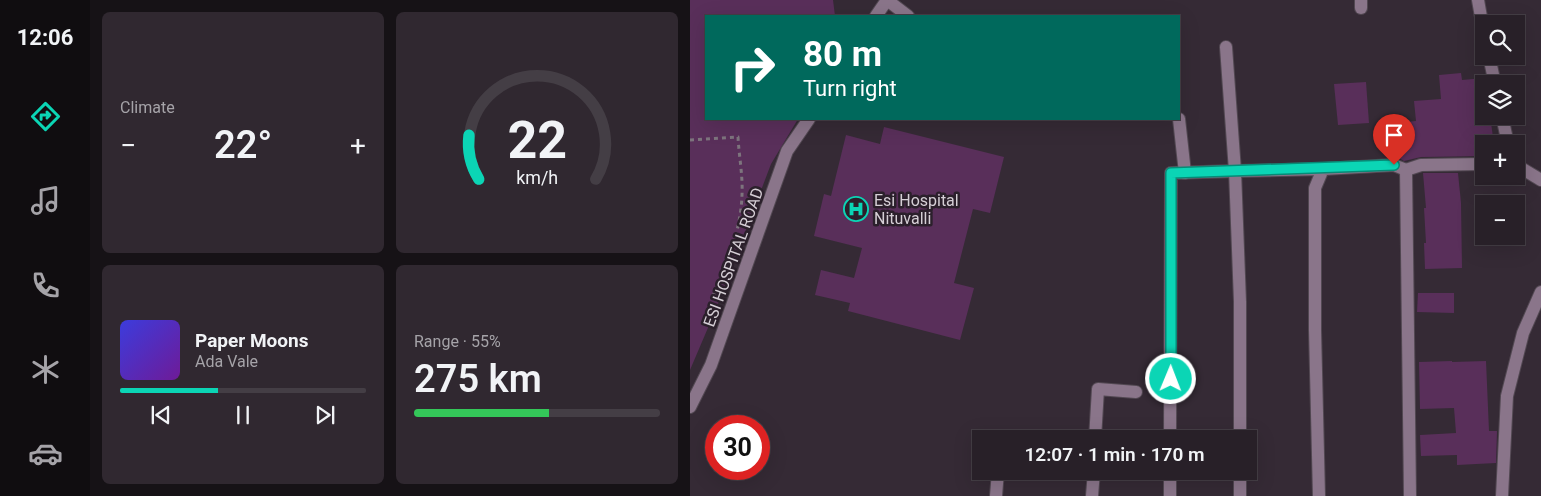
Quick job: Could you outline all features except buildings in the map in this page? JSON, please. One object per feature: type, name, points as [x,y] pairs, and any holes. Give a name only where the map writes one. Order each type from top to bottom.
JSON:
[{"type":"street","points":[[877,15],[887,0],[907,15]]},
{"type":"street","points":[[1478,0],[1481,15]]},
{"type":"street","points":[[1226,47],[1235,171],[1240,302],[1240,430]]},
{"type":"street","name":"ESI HOSPITAL ROAD","points":[[690,407],[711,366],[787,151],[808,120]]},
{"type":"street","points":[[1179,120],[1185,173]]},
{"type":"street","points":[[1170,430],[1171,173],[1394,165],[1406,170],[1421,165],[1475,164]]},
{"type":"street","points":[[1319,496],[1315,330],[1315,198],[1316,188],[1323,169]]},
{"type":"street","points":[[1406,170],[1410,496]]},
{"type":"street","points":[[1525,170],[1541,180]]},
{"type":"street","points":[[1502,496],[1507,396],[1523,333],[1541,292]]},
{"type":"street","points":[[1096,430],[1098,389],[1136,392]]},
{"type":"street","points":[[996,496],[997,480]]},
{"type":"street","points":[[1092,496],[1093,480]]},
{"type":"street","points":[[1170,480],[1170,496]]},
{"type":"street","points":[[1240,480],[1240,496]]},
{"type":"path","points":[[690,140],[738,137],[742,193],[740,222],[721,280],[712,298],[719,302]]},
{"type":"place","name":"Esi Hospital Nituvalli","points":[[856,209]]},
{"type":"route","points":[[1171,379],[1171,173],[1394,165]]}]
